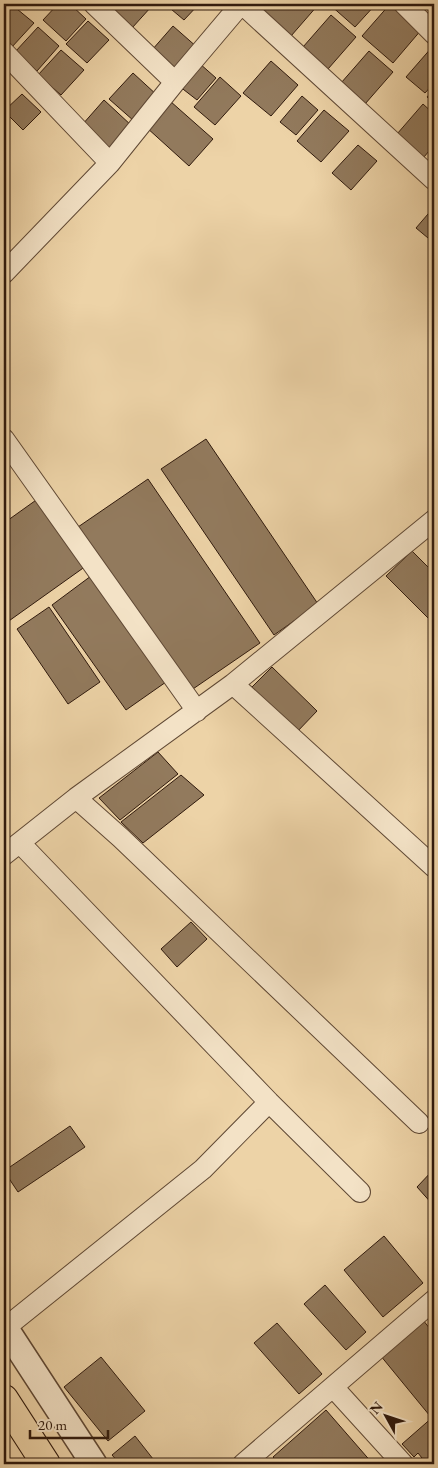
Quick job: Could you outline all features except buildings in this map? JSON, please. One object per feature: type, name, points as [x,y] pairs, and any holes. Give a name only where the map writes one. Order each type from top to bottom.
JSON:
[{"type":"main road","points":[[4,1399],[46,1464]]},
{"type":"street","points":[[94,4],[175,82]]},
{"type":"street","points":[[4,273],[110,163],[175,82],[242,4],[434,180]]},
{"type":"street","points":[[404,4],[434,34]]},
{"type":"street","points":[[4,52],[110,163]]},
{"type":"street","points":[[4,439],[197,711]]},
{"type":"street","points":[[4,855],[76,798],[233,684],[434,520]]},
{"type":"street","points":[[233,684],[434,867]]},
{"type":"street","points":[[76,798],[419,1123]]},
{"type":"street","points":[[20,843],[270,1102],[360,1192]]},
{"type":"street","points":[[94,1464],[5,1327],[203,1169],[270,1102]]},
{"type":"street","points":[[243,1464],[434,1300]]},
{"type":"street","points":[[333,1386],[403,1464]]}]
